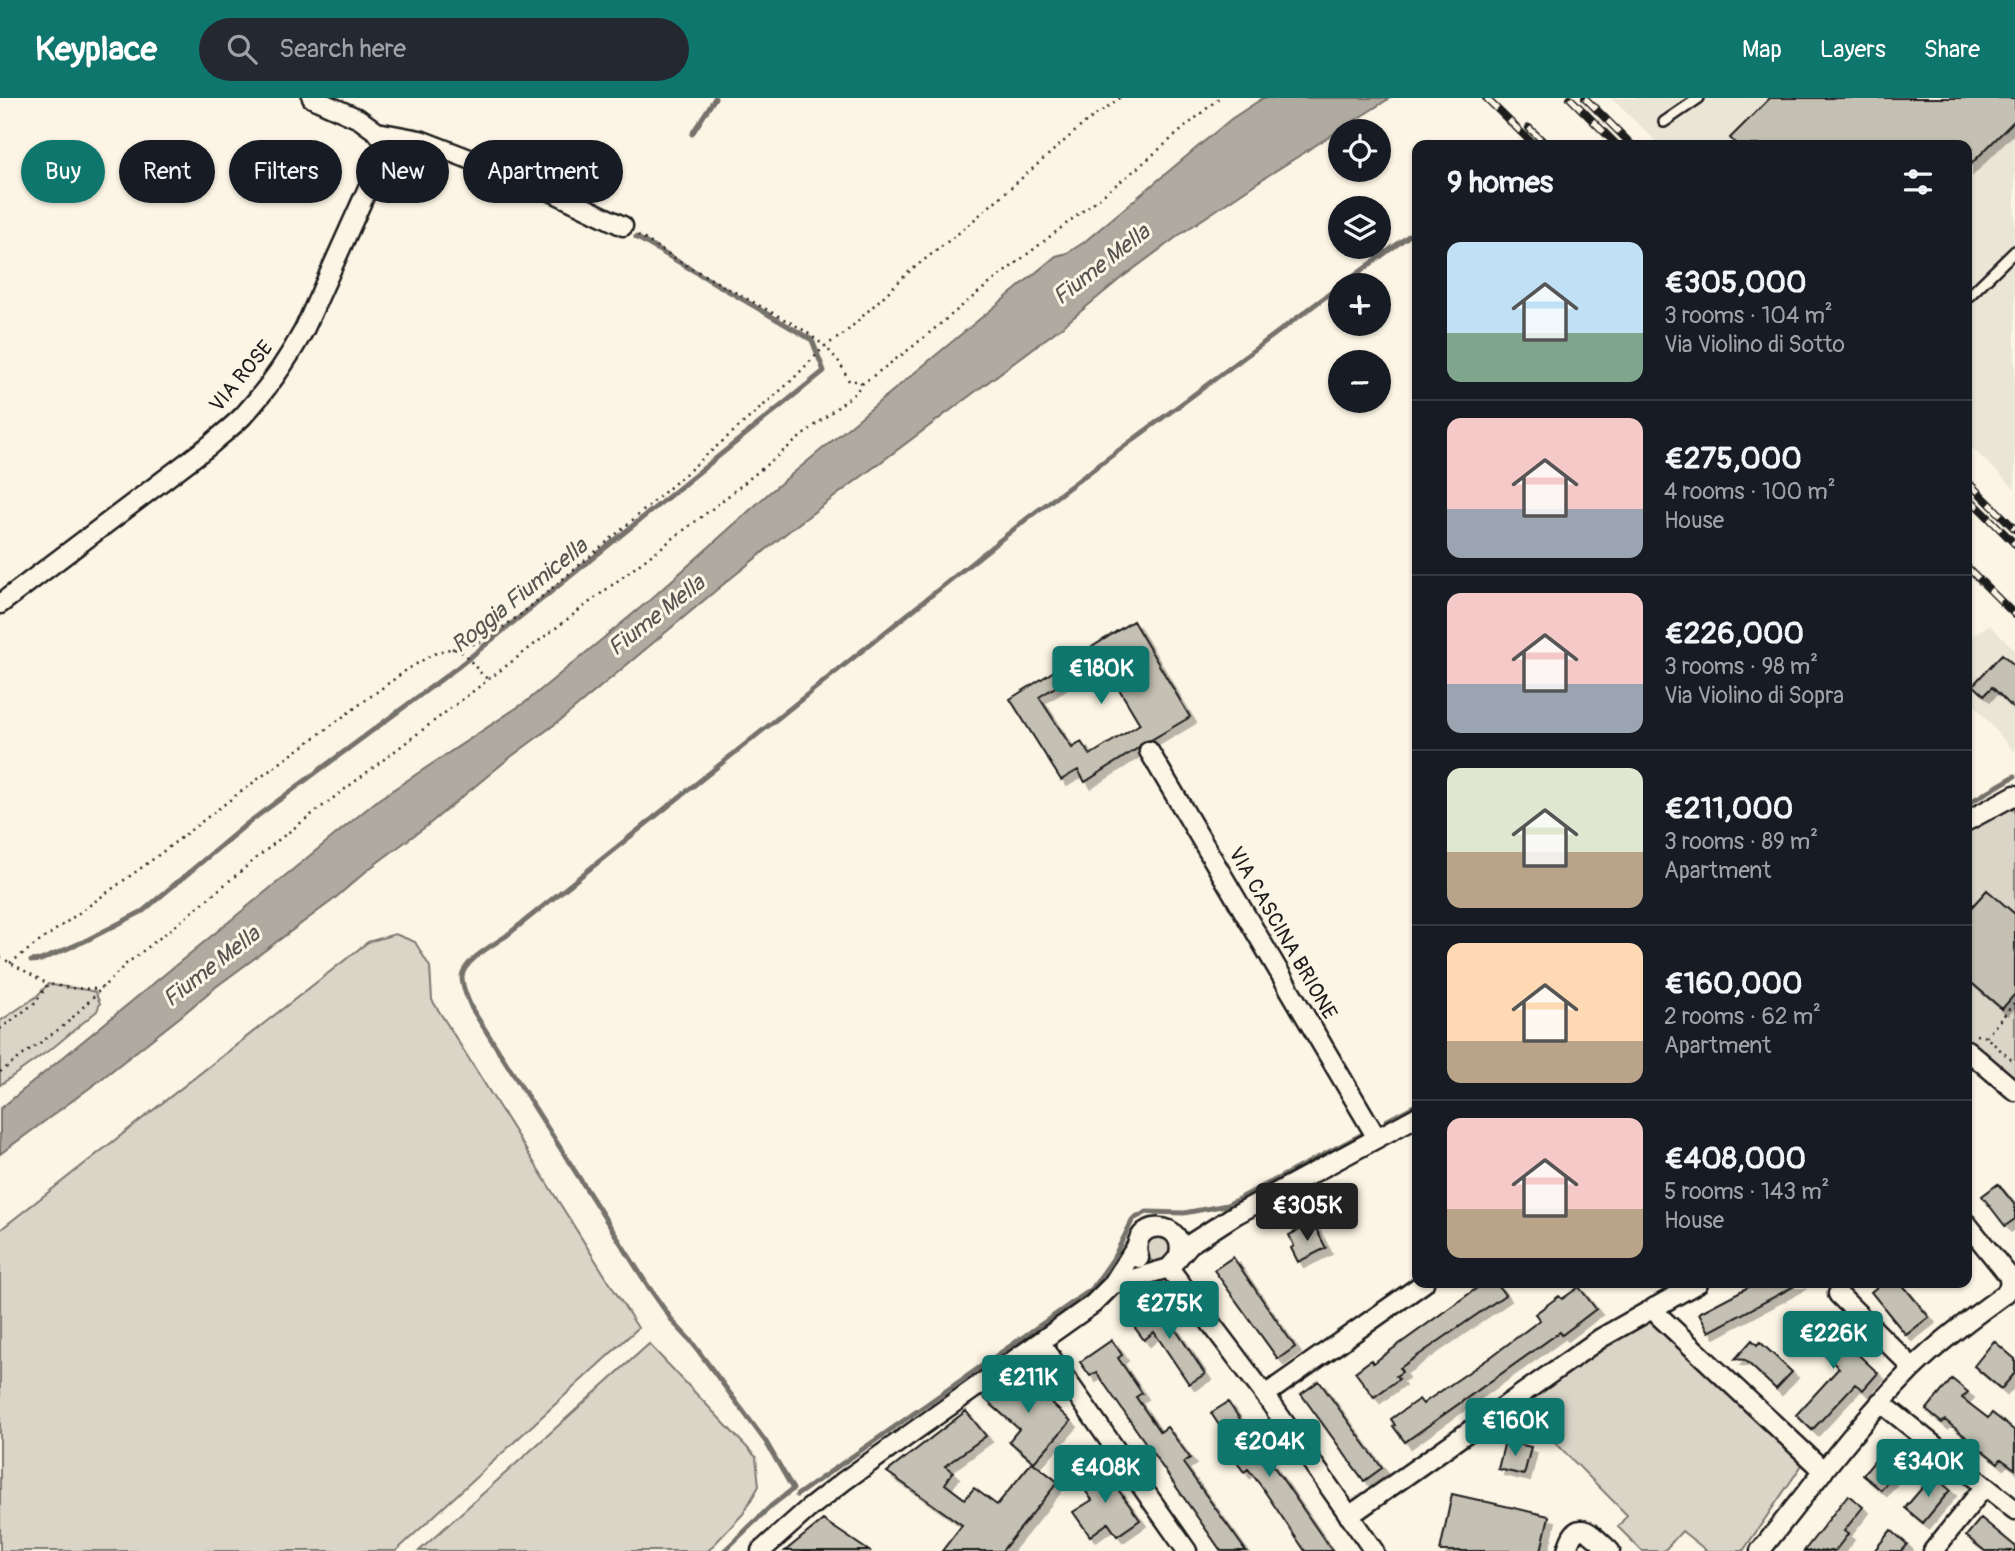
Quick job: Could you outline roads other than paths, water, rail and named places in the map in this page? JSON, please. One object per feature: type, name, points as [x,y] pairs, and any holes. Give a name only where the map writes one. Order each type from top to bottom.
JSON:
[{"type":"street","points":[[312,98],[359,119],[377,132],[420,140],[542,187],[623,226]]},
{"type":"street","name":"VIA ROSE","points":[[0,604],[210,445],[243,416],[267,386],[289,358],[304,330],[385,150],[385,143],[377,132]]},
{"type":"street","name":"VIA CASCINA BRIONE","points":[[1149,751],[1377,1138]]},
{"type":"street","points":[[1972,818],[2015,795]]},
{"type":"street","points":[[1972,1055],[2015,1091]]},
{"type":"street","points":[[1112,1285],[1168,1265],[1190,1244],[1235,1215],[1412,1119]]},
{"type":"street","points":[[761,1551],[844,1481],[1093,1304],[1112,1285],[1138,1240],[1147,1230],[1194,1226],[1235,1215]]},
{"type":"street","points":[[1136,1247],[1144,1266],[1168,1265],[1180,1252],[1178,1238],[1161,1227]]},
{"type":"street","points":[[1760,1551],[1880,1402],[1961,1325],[2006,1293],[2012,1285],[2008,1275],[1972,1230]]},
{"type":"street","points":[[1168,1265],[1265,1395],[1374,1551]]},
{"type":"street","points":[[1265,1395],[1417,1288]]},
{"type":"street","points":[[1349,1516],[1601,1338],[1689,1288]]},
{"type":"street","points":[[1838,1294],[1913,1368]]},
{"type":"street","points":[[1655,1307],[1659,1316],[1824,1471]]},
{"type":"street","points":[[1040,1342],[1187,1551]]},
{"type":"street","points":[[1880,1402],[2015,1510]]},
{"type":"street","points":[[1933,1551],[1985,1486]]},
{"type":"street","points":[[1567,1551],[1571,1535],[1575,1531],[1587,1530],[1610,1551]]},
{"type":"lane","points":[[1664,122],[1699,98]]},
{"type":"lane","points":[[1972,293],[2015,251]]},
{"type":"water","name":"Fiume Mella","points":[[1263,98],[1390,98],[1357,119],[1328,119],[1328,137],[1182,233],[1063,326],[794,527],[562,719],[508,759],[428,825],[213,989],[95,1084],[0,1154],[0,1109],[379,799],[527,701],[651,599],[769,493],[1056,256],[1083,243],[1231,119]]},
{"type":"waterway","name":"Roggia Fiumicella","points":[[692,134],[715,98]]},
{"type":"waterway","points":[[1358,273],[1412,233]]},
{"type":"waterway","name":"Roggia Fiumicella","points":[[31,961],[41,960],[85,941],[143,911],[248,823],[458,667],[824,371],[812,340],[636,237]]},
{"type":"waterway","points":[[724,1551],[793,1489],[766,1442],[648,1286],[472,1009],[463,986],[464,971],[480,954],[506,936],[1029,517],[1328,295]]},
{"type":"waterway","points":[[1972,801],[2015,776]]},
{"type":"waterway","points":[[1386,1121],[1412,1107]]},
{"type":"waterway","points":[[797,1495],[1092,1289],[1113,1259],[1133,1219],[1147,1212],[1184,1213],[1227,1205],[1361,1135]]},
{"type":"railway","points":[[1486,98],[1529,140]]},
{"type":"railway","points":[[1570,98],[1612,140]]},
{"type":"railway","points":[[1585,98],[1627,140]]},
{"type":"railway","points":[[1529,128],[1542,140]]},
{"type":"railway","points":[[1972,486],[2015,529]]},
{"type":"railway","points":[[1972,501],[2015,544]]},
{"type":"railway","points":[[1972,572],[2015,615]]}]
